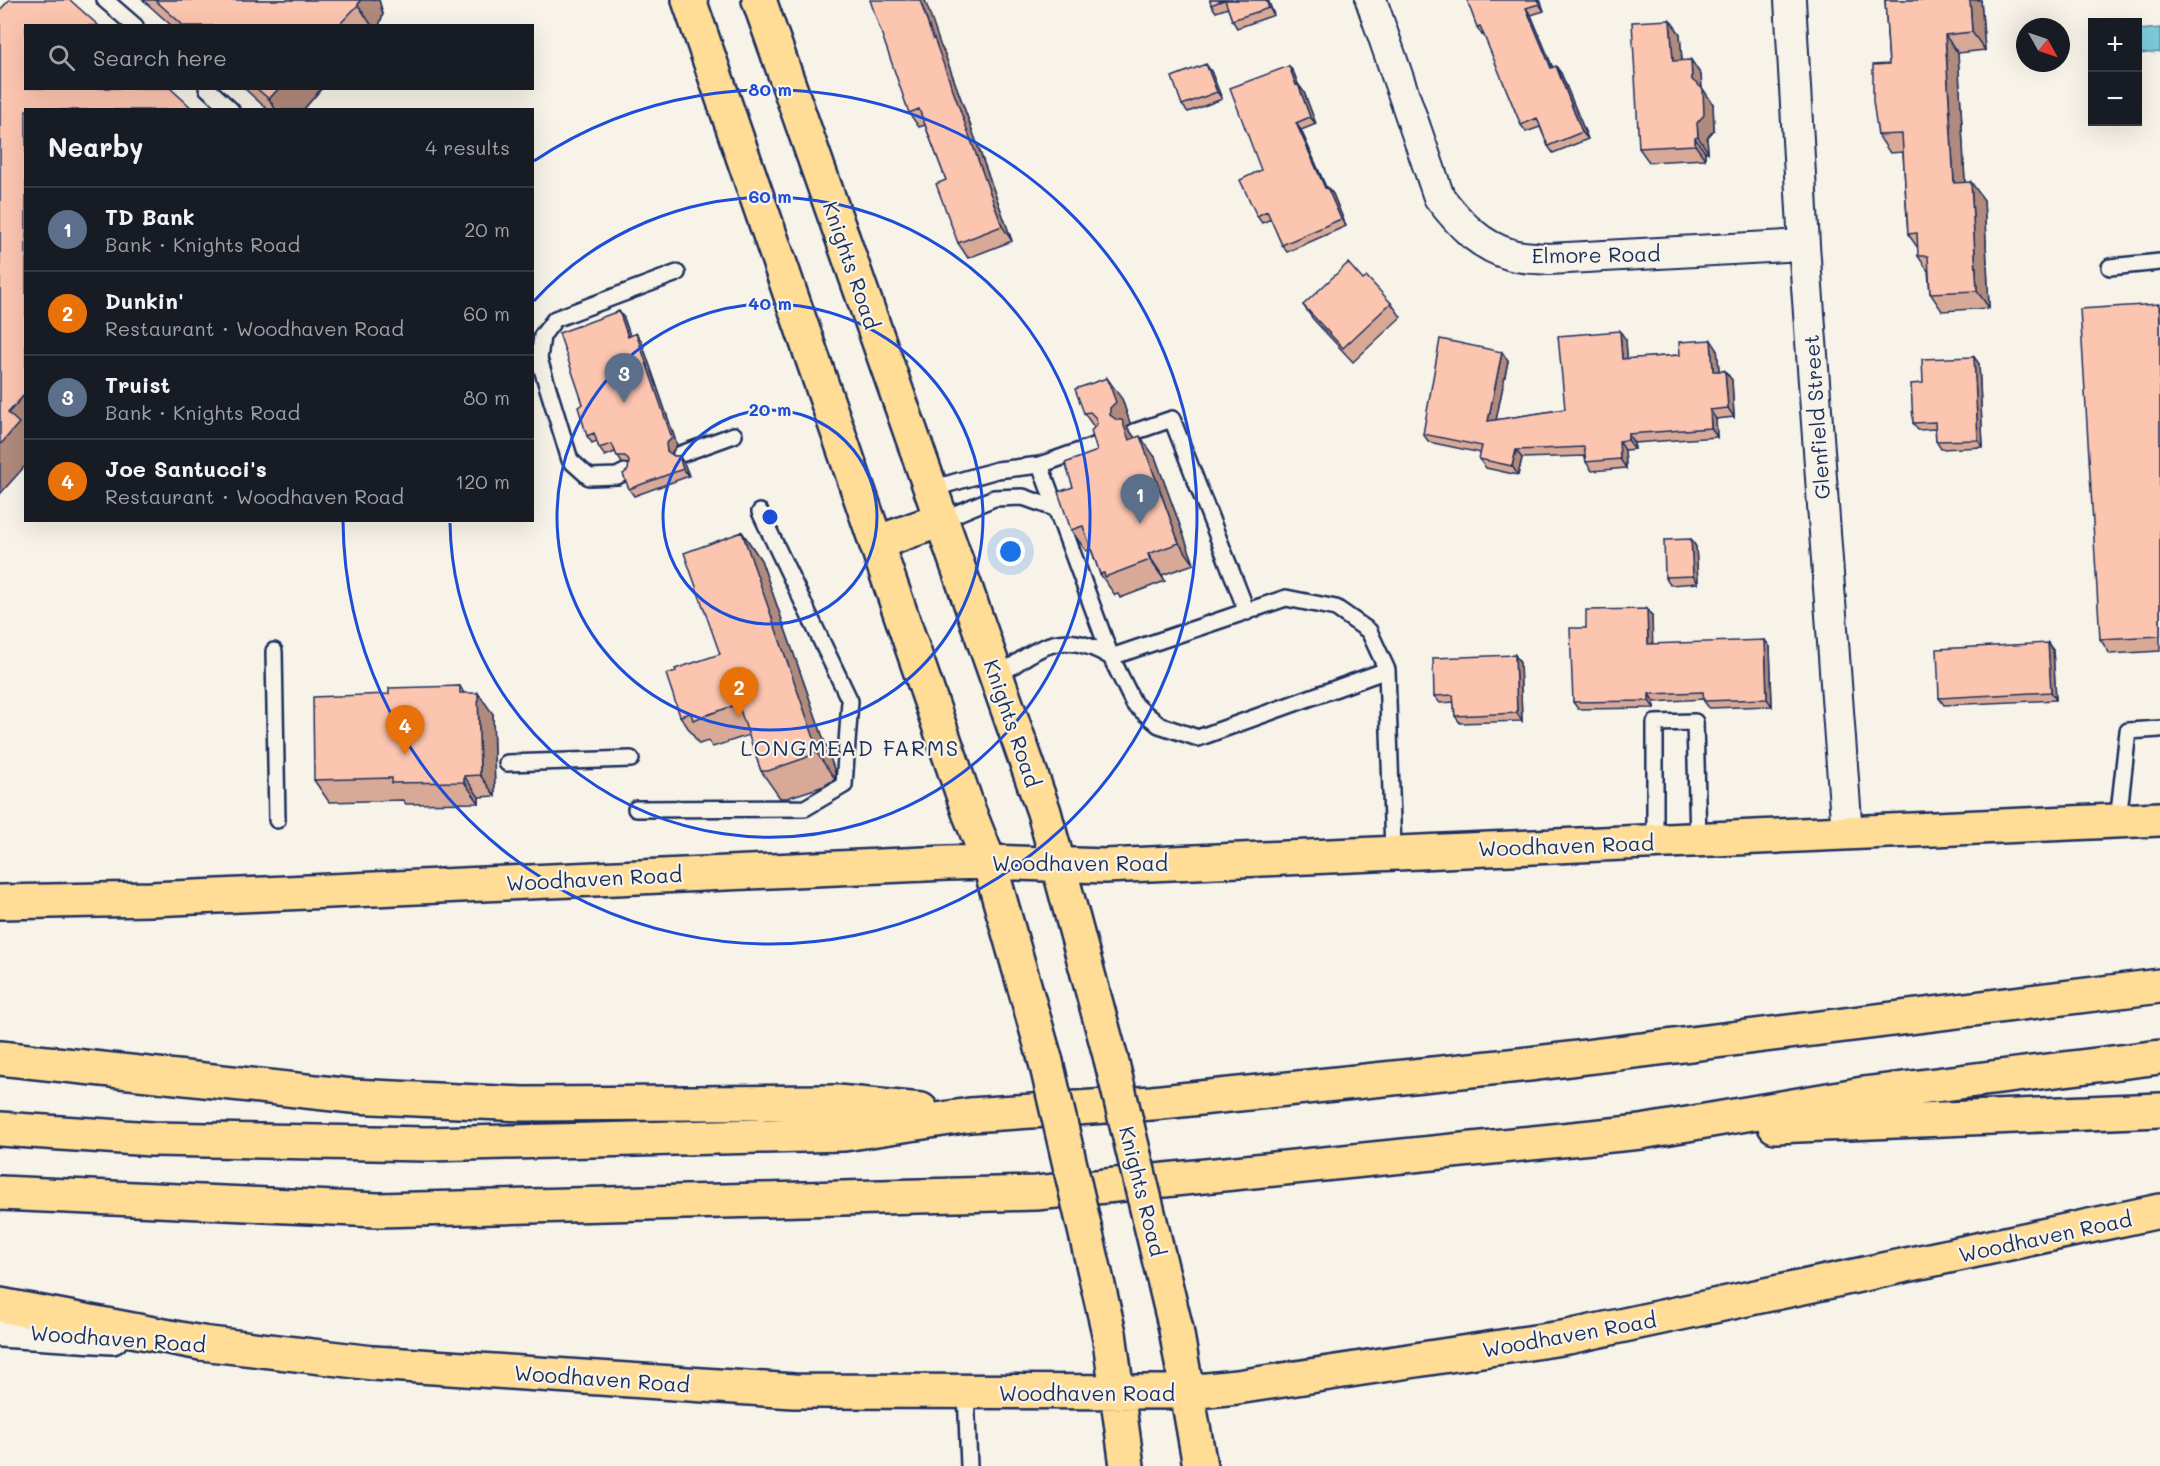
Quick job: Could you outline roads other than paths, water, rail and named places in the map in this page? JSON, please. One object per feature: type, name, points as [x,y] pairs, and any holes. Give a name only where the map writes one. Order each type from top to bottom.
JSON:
[{"type":"main road","points":[[689,0],[969,812],[989,862],[1047,1062],[1110,1333],[1127,1466]]},
{"type":"main road","name":"Knights Road","points":[[759,0],[997,676],[1060,864],[1111,1059],[1176,1329],[1200,1466]]},
{"type":"main road","points":[[876,543],[941,520]]},
{"type":"main road","name":"Woodhaven Road","points":[[0,902],[151,899],[989,862],[1105,866],[2160,819]]},
{"type":"main road","points":[[0,1129],[152,1139],[427,1144],[844,1134],[970,1115],[1152,1103],[1529,1064],[2160,986]]},
{"type":"main road","points":[[1641,1132],[1863,1094],[2160,1057]]},
{"type":"main road","points":[[0,1058],[352,1096],[524,1104],[837,1102],[970,1115]]},
{"type":"main road","points":[[0,1193],[378,1210],[1036,1193],[1641,1132],[2160,1110]]},
{"type":"main road","name":"Woodhaven Road","points":[[201,1343],[373,1363],[770,1390],[1188,1392],[1238,1387],[1568,1337],[2160,1211]]},
{"type":"main road","points":[[0,1305],[201,1343]]},
{"type":"street","name":"Elmore Road","points":[[1371,0],[1439,197],[1460,225],[1487,244],[1512,255],[1550,259],[1804,245]]},
{"type":"street","name":"Glenfield Street","points":[[1790,0],[1804,245],[1846,834]]},
{"type":"street","name":"Woodhaven Road","points":[[0,1330],[201,1343]]},
{"type":"lane","points":[[105,0],[133,24]]},
{"type":"lane","points":[[209,90],[229,108]]},
{"type":"lane","points":[[2110,267],[2160,262]]},
{"type":"lane","points":[[625,472],[617,476],[589,477],[570,460],[539,383],[538,359],[542,336],[555,319],[677,273]]},
{"type":"lane","points":[[1134,432],[1172,419],[1247,612]]},
{"type":"lane","points":[[681,454],[734,435]]},
{"type":"lane","points":[[931,489],[997,470],[1040,465],[1102,443]]},
{"type":"lane","points":[[1040,465],[1111,657],[1134,704],[1159,725],[1198,738],[1387,670]]},
{"type":"lane","points":[[941,520],[994,498],[1023,497],[1057,509]]},
{"type":"lane","points":[[636,809],[805,808],[844,785],[850,700],[760,512]]},
{"type":"lane","points":[[997,676],[1038,648],[1071,642],[1094,647],[1111,657],[1286,598],[1336,608],[1369,631],[1387,670],[1393,852]]},
{"type":"lane","points":[[274,651],[277,820]]},
{"type":"lane","points":[[1654,841],[1655,723],[1695,722],[1698,839]]},
{"type":"lane","points":[[2118,821],[2128,731],[2160,729]]},
{"type":"lane","points":[[507,763],[631,759]]},
{"type":"lane","points":[[966,1392],[969,1466]]},
{"type":"water","points":[[2160,28],[2160,52],[2142,54],[2142,30]]},
{"type":"place","name":"Truist","points":[[624,403]]},
{"type":"place","name":"TD Bank","points":[[1140,524]]},
{"type":"place","name":"Dunkin'","points":[[739,717]]},
{"type":"place","name":"Joe Santucci's","points":[[405,755]]},
{"type":"district","name":"LONGMEAD FARMS","points":[[850,747]]}]
